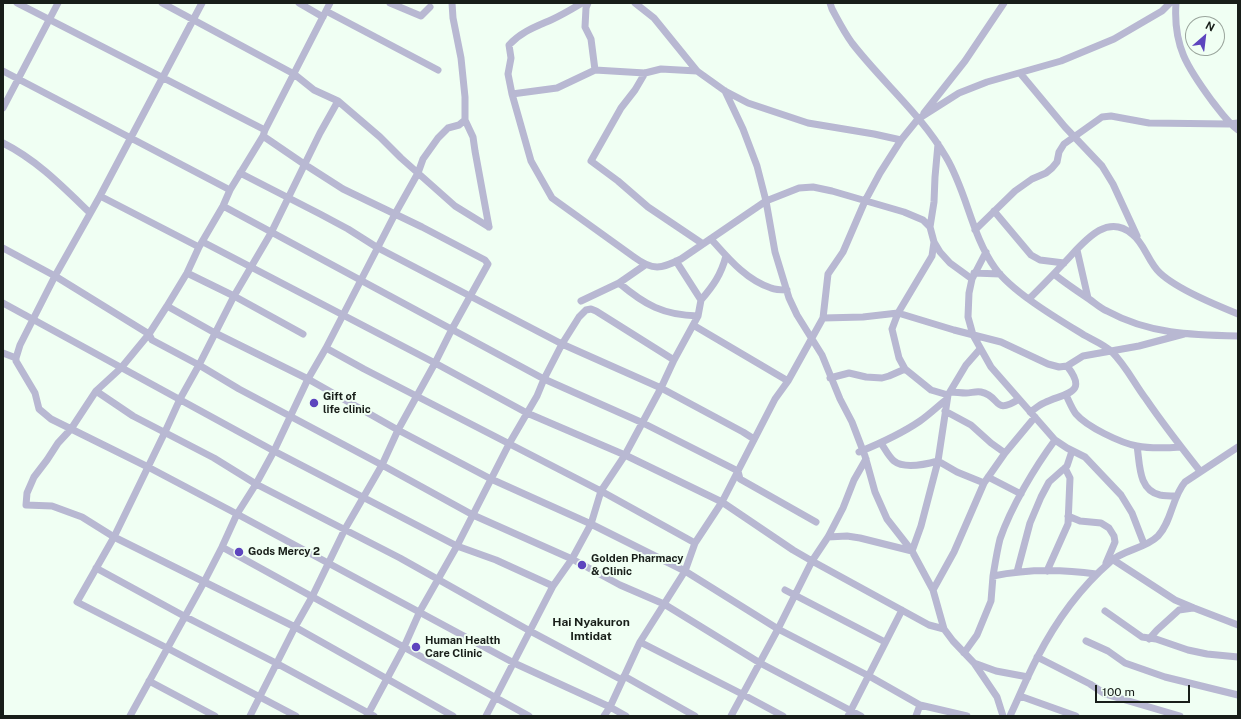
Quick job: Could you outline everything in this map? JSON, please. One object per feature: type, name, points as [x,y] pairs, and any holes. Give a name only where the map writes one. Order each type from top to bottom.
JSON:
[{"type":"street","points":[[17,3],[164,78],[264,133],[304,164],[343,189],[422,227],[487,262],[488,267],[470,296],[418,396],[398,430],[382,464],[345,530],[250,716]]},
{"type":"street","points":[[3,108],[58,3]]},
{"type":"street","points":[[162,3],[294,74],[314,90],[338,101],[380,137],[401,158],[455,206],[489,227],[473,137],[465,120],[465,96],[461,58],[453,18],[452,3]]},
{"type":"street","points":[[202,3],[164,78],[55,276],[20,345],[16,361],[21,372],[35,393],[41,412],[51,419],[148,467],[420,611],[514,663],[610,706],[626,716]]},
{"type":"street","points":[[299,3],[325,14],[438,70]]},
{"type":"street","points":[[330,3],[264,133],[230,190],[187,273],[150,334],[122,368],[96,391],[71,429],[58,443],[34,477],[27,493],[26,505],[52,506],[82,517],[114,537],[295,627],[386,680],[453,716]]},
{"type":"street","points":[[390,3],[421,16],[430,7]]},
{"type":"street","points":[[582,3],[553,19],[529,28],[508,45],[511,58],[508,74],[512,94],[531,161],[552,198],[645,265],[654,267],[669,265],[766,202],[800,188],[813,187],[832,191],[915,216],[924,220],[930,227]]},
{"type":"street","points":[[588,3],[586,8],[585,27],[591,39],[595,70]]},
{"type":"street","points":[[635,3],[654,18],[697,71],[725,92],[748,103],[808,123],[901,140]]},
{"type":"street","points":[[830,3],[851,42],[931,132],[947,158],[958,182],[975,230],[995,268],[1010,284],[1029,299],[1111,351],[1129,371],[1144,397],[1200,471]]},
{"type":"street","points":[[604,716],[640,642],[685,571],[695,543],[722,502],[775,399],[788,381],[823,318],[828,274],[843,252],[865,202],[880,173],[901,140],[965,61],[1004,3]]},
{"type":"street","points":[[918,119],[959,93],[987,82],[1061,61],[1114,39],[1158,14],[1170,3]]},
{"type":"street","points":[[1176,3],[1176,33],[1183,54],[1195,77],[1229,124],[1238,130]]},
{"type":"street","points":[[512,94],[557,88],[595,70],[645,73],[661,69],[697,71]]},
{"type":"street","points":[[3,71],[130,139],[230,190]]},
{"type":"street","points":[[1020,72],[1065,127],[1095,157],[1108,176],[1150,262],[1160,273],[1178,286],[1238,314]]},
{"type":"street","points":[[645,73],[636,90],[621,108],[591,161],[618,181],[648,208],[703,244]]},
{"type":"street","points":[[725,92],[743,130],[756,166],[766,202],[775,252],[793,307],[822,356],[830,378],[852,422],[866,460],[875,492],[887,519],[912,551],[933,590],[944,628],[974,663],[997,697],[1003,716]]},
{"type":"street","points":[[296,716],[77,602],[114,537],[180,399],[200,365],[250,266],[271,232],[304,164],[338,101]]},
{"type":"street","points":[[975,230],[1021,187],[1052,168],[1057,162],[1061,147],[1102,117],[1106,116],[1149,123],[1238,123]]},
{"type":"street","points":[[131,716],[184,616],[204,582],[237,514],[274,451],[308,379],[362,280],[394,214],[418,172],[423,159],[438,138],[448,128],[459,125],[465,120]]},
{"type":"street","points":[[3,143],[47,172],[90,213]]},
{"type":"street","points":[[938,144],[934,202],[930,227],[934,242],[940,252],[950,263],[973,276],[1000,274]]},
{"type":"street","points":[[240,173],[348,229],[378,248],[562,344],[662,388],[754,439]]},
{"type":"street","points":[[100,196],[250,266],[527,413],[625,455],[722,502],[793,550],[812,561],[929,625],[944,628]]},
{"type":"street","points":[[223,206],[544,379],[643,423],[738,471],[740,479],[816,522]]},
{"type":"street","points":[[994,211],[1031,255],[1040,260],[1064,263]]},
{"type":"street","points":[[1029,299],[1087,239],[1098,231],[1108,227],[1120,227],[1129,231],[1139,241]]},
{"type":"street","points":[[711,239],[744,273],[758,283],[772,289],[787,290]]},
{"type":"street","points":[[934,242],[932,256],[898,313],[892,329],[899,358],[905,369],[931,390],[949,395],[978,391],[985,392],[1002,406],[1006,406],[1019,399]]},
{"type":"street","points":[[3,248],[55,276],[150,334],[152,340],[200,365],[239,389],[382,464],[473,515],[572,559],[620,585],[664,604],[760,663],[849,713],[861,716]]},
{"type":"street","points":[[1077,250],[1088,298]]},
{"type":"street","points":[[986,252],[973,276],[969,293],[968,317],[973,335],[980,349],[991,367],[1055,440],[1085,457],[1121,495],[1132,513],[1144,544]]},
{"type":"street","points":[[486,716],[553,586],[572,559],[591,524],[601,491],[625,455],[662,388],[674,360],[698,316],[701,300],[717,279],[726,256]]},
{"type":"street","points":[[676,261],[701,300]]},
{"type":"street","points":[[581,301],[619,283],[645,265]]},
{"type":"street","points":[[187,273],[234,296],[303,334]]},
{"type":"street","points":[[1054,274],[1106,311],[1135,324],[1166,332],[1238,336]]},
{"type":"street","points":[[619,283],[632,294],[662,311],[683,316],[698,316]]},
{"type":"street","points":[[3,303],[274,451],[457,546],[496,560],[553,586]]},
{"type":"street","points":[[167,306],[215,333],[308,379],[398,430],[491,479],[591,524],[685,571],[778,629],[869,676],[920,705],[967,716]]},
{"type":"street","points":[[96,568],[184,616],[276,663],[370,715],[420,611],[457,546],[509,444],[537,396],[562,344],[579,317],[586,310],[591,309],[596,311],[674,360]]},
{"type":"street","points":[[823,318],[862,317],[898,313],[1001,342],[1048,364],[1059,367],[1067,366],[1083,356],[1139,346],[1184,334]]},
{"type":"street","points":[[693,325],[788,381]]},
{"type":"street","points":[[326,348],[601,491],[695,543]]},
{"type":"street","points":[[912,551],[921,526],[938,461],[945,411],[949,395],[966,364],[980,349]]},
{"type":"street","points":[[3,353],[16,358]]},
{"type":"street","points":[[933,590],[954,552],[986,480],[1032,414],[1044,403],[1072,392],[1076,385],[1073,374],[1067,366]]},
{"type":"street","points":[[830,378],[849,373],[866,377],[882,378],[894,375],[905,369]]},
{"type":"street","points":[[96,391],[133,416],[214,458],[256,484],[437,579],[530,632],[695,716]]},
{"type":"street","points":[[859,452],[897,435],[921,420],[949,395]]},
{"type":"street","points":[[1066,395],[1076,414],[1086,424],[1117,439],[1137,446],[1164,448],[1181,447]]},
{"type":"street","points":[[945,411],[971,425],[1005,453]]},
{"type":"street","points":[[964,653],[977,635],[991,601],[993,576],[1000,541],[1005,528],[1021,494],[1044,455],[1055,440]]},
{"type":"street","points":[[881,443],[896,462],[903,465],[926,464],[938,461],[957,472],[986,480],[1021,494]]},
{"type":"street","points":[[1137,446],[1143,482],[1151,491],[1160,495],[1176,496]]},
{"type":"street","points":[[1010,716],[1037,657],[1065,612],[1096,574],[1112,559],[1152,541],[1163,530],[1176,496],[1185,482],[1238,447]]},
{"type":"street","points":[[1017,572],[1030,523],[1041,497],[1049,482],[1065,468],[1072,451]]},
{"type":"street","points":[[731,716],[778,629],[812,561],[828,537],[843,508],[854,480],[866,460]]},
{"type":"street","points":[[1046,571],[1068,524],[1070,478],[1065,468]]},
{"type":"street","points":[[1068,516],[1080,521],[1101,523],[1109,528],[1114,536],[1115,542],[1105,566]]},
{"type":"street","points":[[828,537],[847,536],[860,538],[912,551]]},
{"type":"street","points":[[222,547],[529,716]]},
{"type":"street","points":[[1112,559],[1175,600],[1238,625]]},
{"type":"street","points":[[993,576],[1017,572],[1046,571],[1096,574]]},
{"type":"street","points":[[785,590],[886,642]]},
{"type":"street","points":[[1149,639],[1179,610],[1194,608]]},
{"type":"street","points":[[849,713],[902,610]]},
{"type":"street","points":[[1105,611],[1142,637],[1156,639],[1188,650],[1207,654],[1238,657]]},
{"type":"street","points":[[1086,641],[1108,651],[1125,663],[1165,677],[1238,695]]},
{"type":"street","points":[[640,642],[783,716]]},
{"type":"street","points":[[1037,657],[1090,684],[1105,694],[1180,716]]},
{"type":"street","points":[[974,663],[996,671],[1028,677]]},
{"type":"street","points":[[149,681],[215,716]]},
{"type":"street","points":[[1020,696],[1076,716]]},
{"type":"street","points":[[916,716],[920,705]]},
{"type":"place","name":"Gift of life clinic","points":[[314,403]]},
{"type":"place","name":"Gods Mercy 2","points":[[239,552]]},
{"type":"place","name":"Golden Pharmacy & Clinic","points":[[582,565]]},
{"type":"place","name":"Human Health Care Clinic","points":[[416,647]]},
{"type":"district","name":"Hai Nyakuron Imtidat","points":[[591,629]]}]
